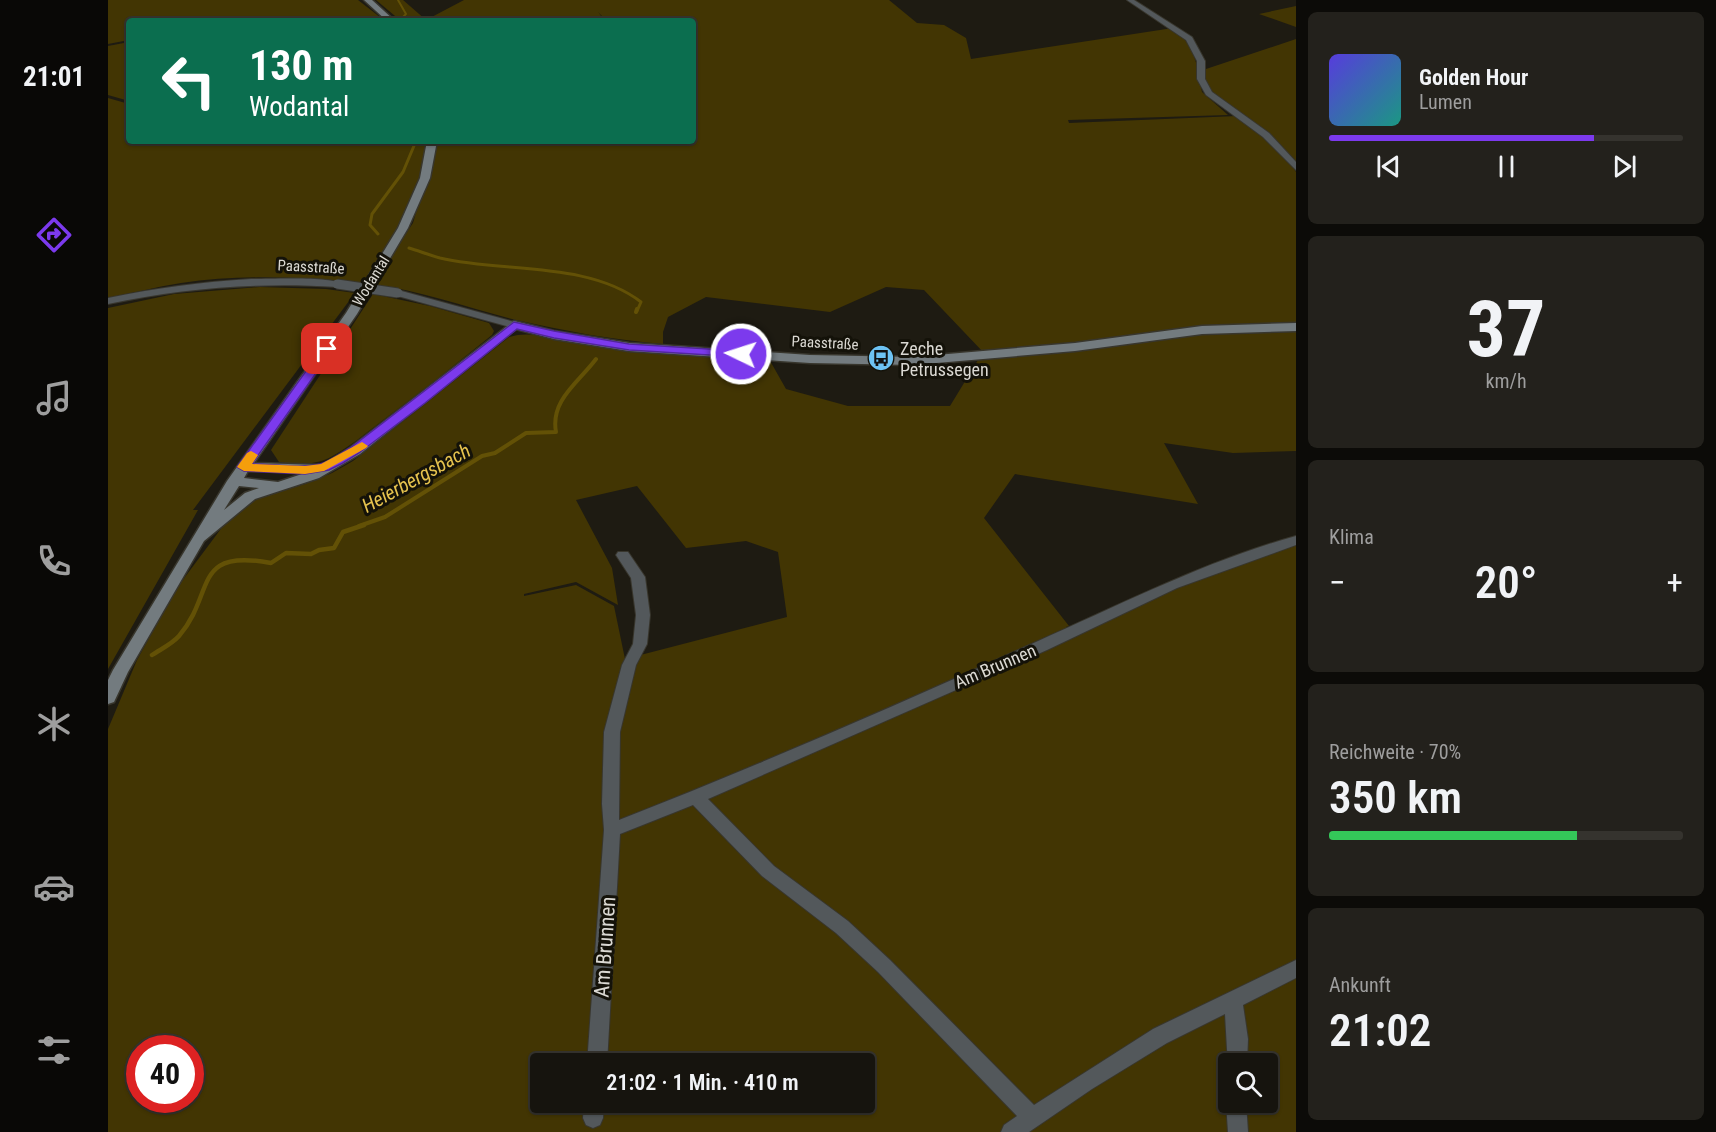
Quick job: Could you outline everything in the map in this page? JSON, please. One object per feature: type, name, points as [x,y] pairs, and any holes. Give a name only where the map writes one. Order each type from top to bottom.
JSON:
[{"type":"street","points":[[368,0],[388,18]]},
{"type":"street","points":[[1130,0],[1189,39],[1200,61],[1201,79],[1209,93],[1266,135],[1296,167]]},
{"type":"street","name":"Wodantal","points":[[108,697],[121,670],[234,482],[351,314],[404,228],[425,178],[431,144]]},
{"type":"street","name":"Paasstraße","points":[[108,301],[173,288],[215,284],[290,282],[337,284],[398,293],[565,337],[629,347],[810,359],[893,361],[955,359],[1076,347],[1202,330],[1296,327]]},
{"type":"street","name":"Wodantal","points":[[199,538],[241,502],[279,485],[314,475],[324,467],[355,451],[514,325]]},
{"type":"street","name":"Wodantal","points":[[244,467],[305,470],[324,467]]},
{"type":"street","name":"Wodantal","points":[[234,482],[279,485]]},
{"type":"street","name":"Am Brunnen","points":[[612,830],[696,797],[1042,646],[1172,585],[1296,540]]},
{"type":"street","name":"Am Brunnen","points":[[598,1053],[612,830],[610,804],[612,732],[629,665],[640,644],[643,615],[638,577],[623,555]]},
{"type":"street","points":[[696,797],[768,871],[842,927],[884,966],[1033,1118]]},
{"type":"street","points":[[1011,1132],[1085,1082],[1160,1036],[1296,969]]},
{"type":"street","points":[[1233,1002],[1237,1053]]},
{"type":"street","points":[[1237,1113],[1238,1132]]},
{"type":"shaded area","points":[[108,0],[358,0],[381,18],[126,18],[126,41],[108,44]]},
{"type":"shaded area","points":[[376,0],[403,0],[424,18],[397,18]]},
{"type":"shaded area","points":[[464,0],[889,0],[917,23],[944,25],[966,38],[971,59],[1173,28],[1191,49],[1197,64],[1202,92],[1228,115],[1068,120],[1069,123],[1237,116],[1261,134],[1290,162],[1296,172],[1296,324],[1196,328],[984,353],[924,290],[886,287],[830,312],[706,297],[668,317],[663,332],[663,344],[607,338],[553,328],[409,291],[372,284],[413,223],[435,144],[696,144],[696,18],[604,18],[598,12],[603,18],[430,18]]},
{"type":"shaded area","points":[[1296,6],[1296,27],[1259,14]]},
{"type":"shaded area","points":[[1296,39],[1296,162],[1211,93],[1204,79],[1203,70]]},
{"type":"shaded area","points":[[126,43],[126,100],[108,95],[108,46]]},
{"type":"shaded area","points":[[108,98],[126,103],[126,144],[429,144],[413,198],[365,283],[296,278],[227,278],[181,283],[108,298]]},
{"type":"shaded area","points":[[260,287],[326,289],[355,293],[193,510],[198,510],[108,669],[108,308],[174,294]]},
{"type":"shaded area","points":[[373,294],[430,306],[489,323],[494,331],[492,335],[424,389],[336,454],[311,463],[279,462],[271,450]]},
{"type":"shaded area","points":[[1296,331],[1296,451],[1233,453],[1164,443],[1198,504],[1015,474],[984,518],[1069,626],[1066,627],[1076,633],[1177,588],[1296,543],[1296,1132],[108,1132],[108,729],[137,660],[176,589],[223,526],[246,506],[259,498],[332,473],[353,461],[509,337],[517,335],[525,334],[621,347],[769,359],[786,389],[848,406],[950,406],[978,360],[1098,348],[1208,332]],"holes":[[[637,486],[686,548],[746,541],[778,552],[787,617],[625,659],[614,606],[576,585],[524,596],[524,594],[576,582],[618,605],[612,568],[576,500]]]},
{"type":"waterway","name":"Heierbergsbach","points":[[398,0],[406,14],[402,18]]},
{"type":"waterway","name":"Heierbergsbach","points":[[378,234],[370,225],[372,214],[403,172],[415,144]]},
{"type":"waterway","name":"Heierbergsbach","points":[[409,248],[465,263],[544,270],[596,280],[620,289],[641,302],[637,311]]},
{"type":"waterway","name":"Heierbergsbach","points":[[359,526],[385,517],[482,456],[495,453],[526,433],[556,432],[557,410],[567,392],[596,359]]},
{"type":"waterway","name":"Heierbergsbach","points":[[152,655],[179,636],[190,620],[216,568],[228,562],[246,560],[271,563],[286,553],[311,554],[319,550],[334,548],[343,532],[364,525]]},
{"type":"slow traffic","points":[[251,455],[244,467],[305,470],[324,467],[362,446]]},
{"type":"place","name":"Zeche Petrussegen","points":[[881,358]]},
{"type":"route","points":[[327,349],[244,467],[305,470],[324,467],[339,460],[355,451],[421,401],[514,325],[597,343],[741,354]]}]
